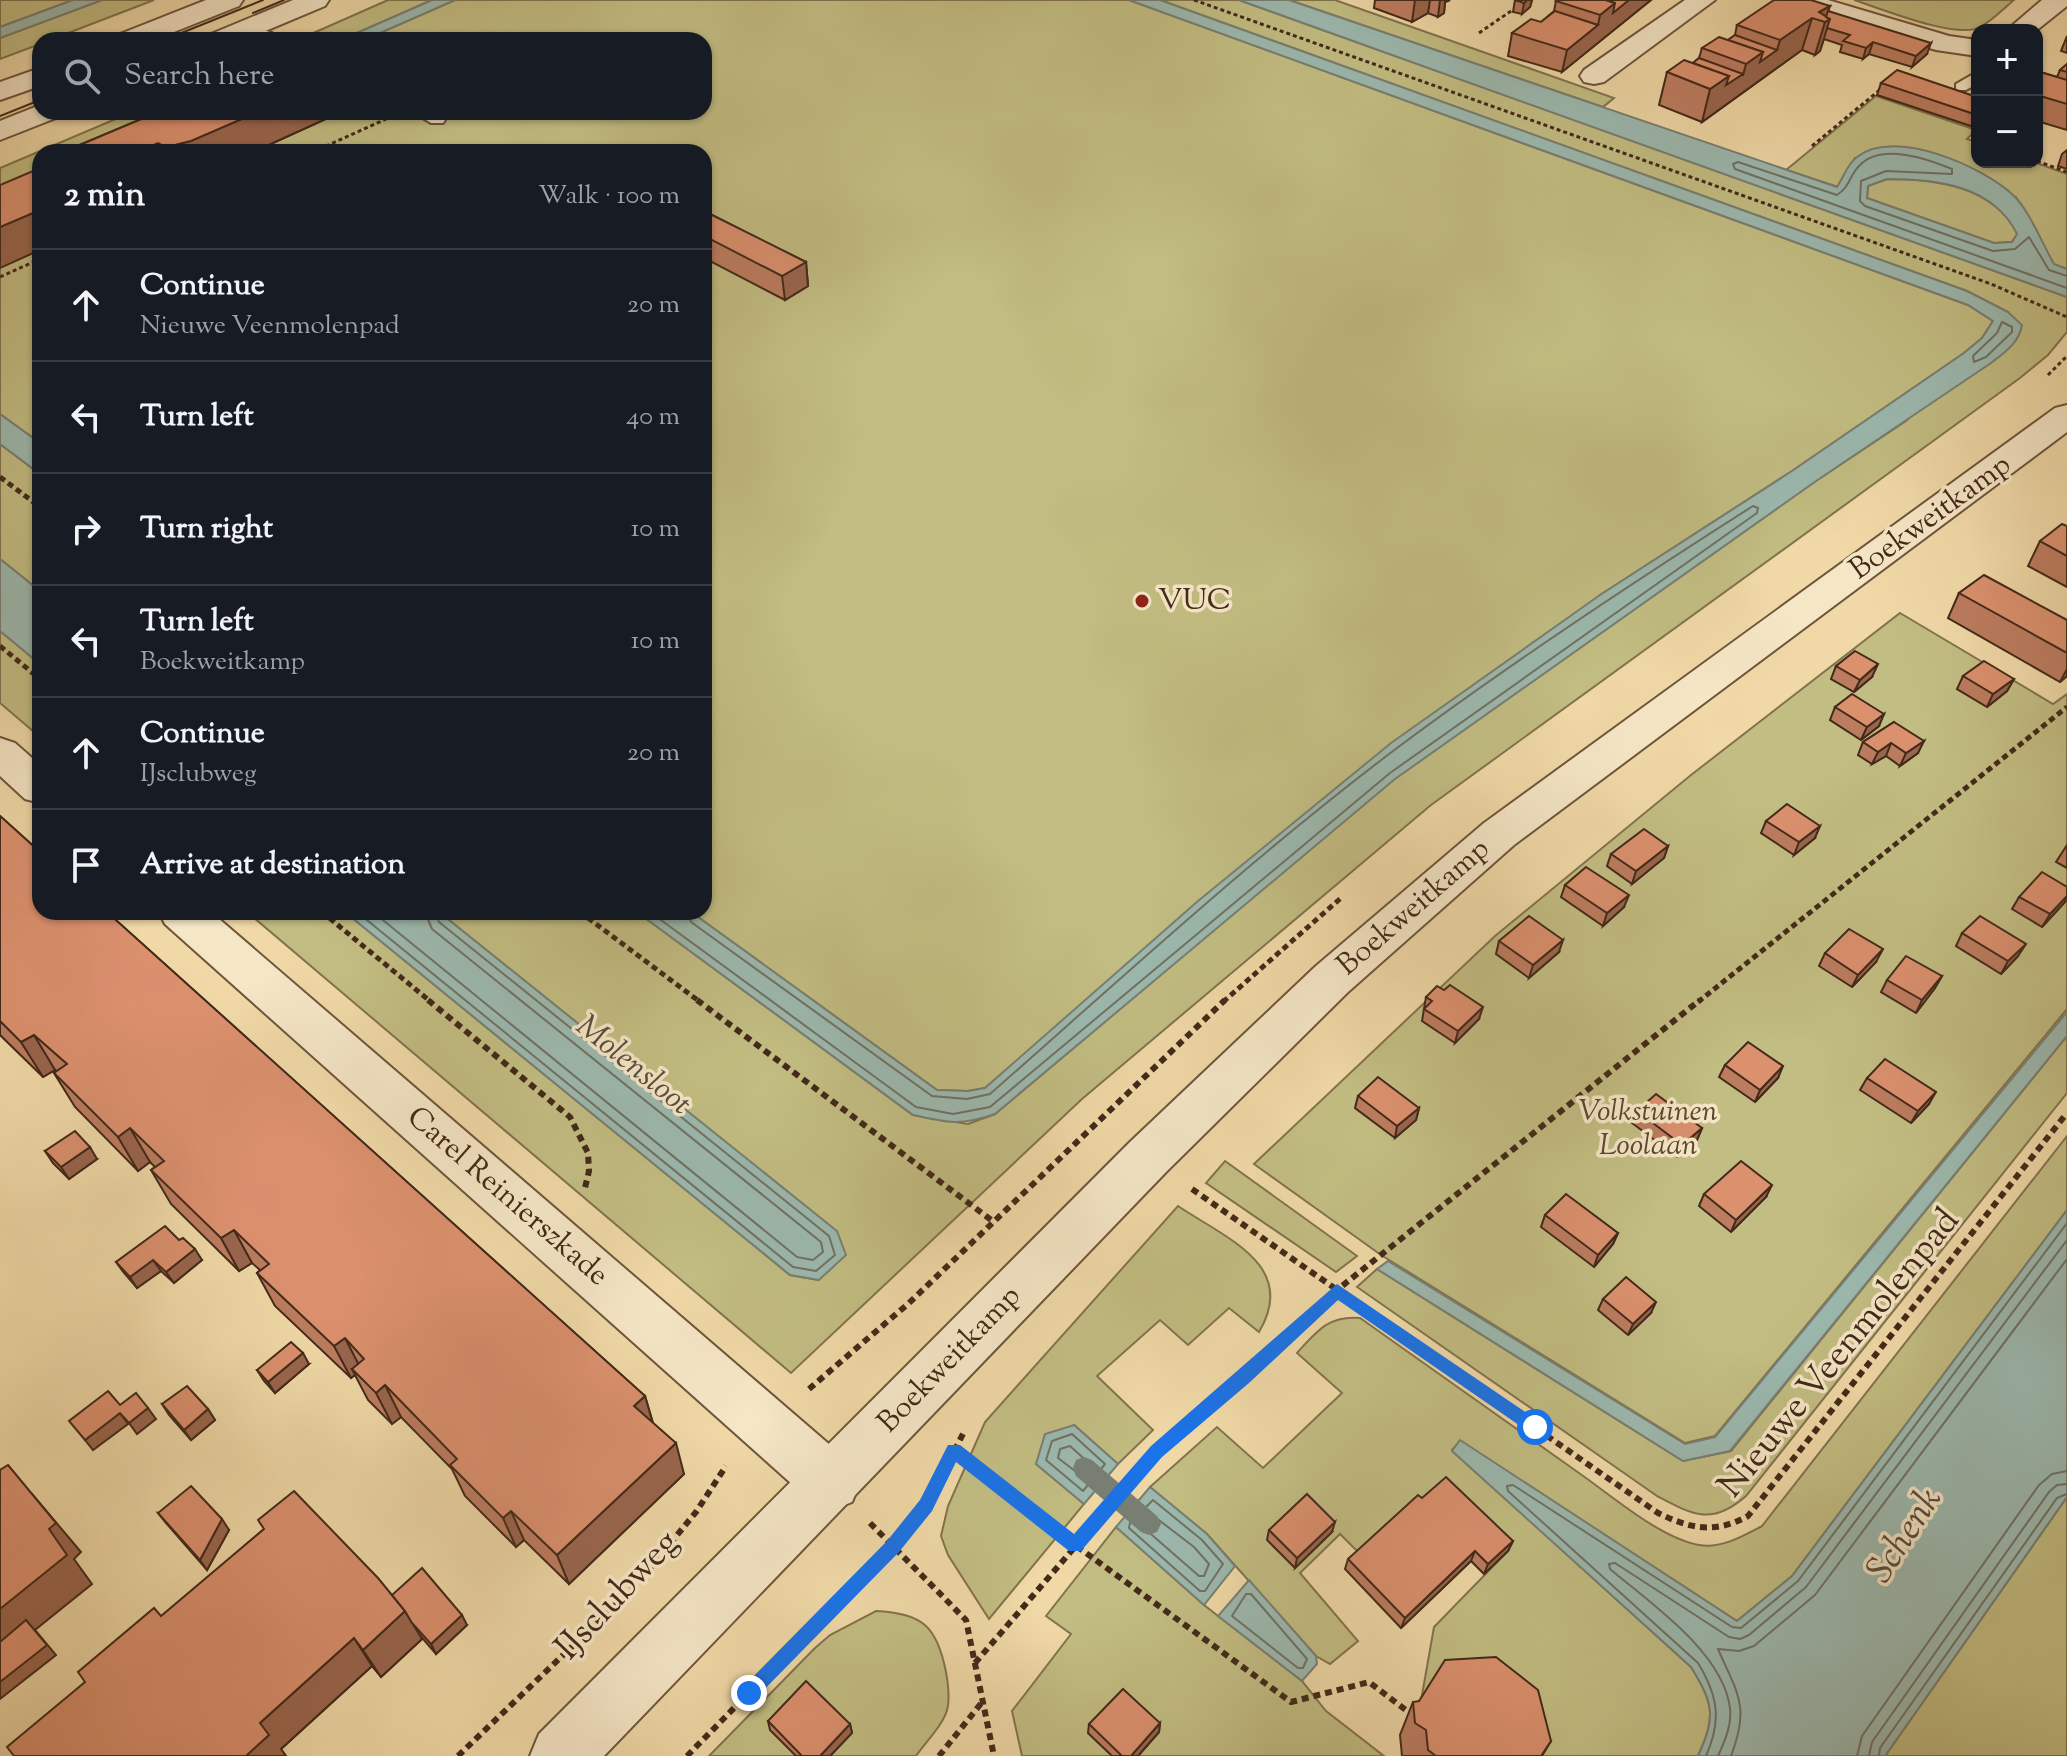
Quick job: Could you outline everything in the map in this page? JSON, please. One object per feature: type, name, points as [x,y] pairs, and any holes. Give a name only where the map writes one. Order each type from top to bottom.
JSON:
[{"type":"street","points":[[150,32],[230,0]]},
{"type":"street","points":[[1594,76],[1702,0]]},
{"type":"street","points":[[1800,0],[1966,47]]},
{"type":"street","points":[[2028,24],[2058,0]]},
{"type":"street","points":[[241,32],[296,3]]},
{"type":"street","points":[[0,92],[32,79]]},
{"type":"street","points":[[0,131],[32,118]]},
{"type":"street","name":"Boekweitkamp","points":[[832,1483],[1148,1157],[1367,948],[1499,834],[2045,435],[2067,415]]},
{"type":"street","points":[[0,753],[32,781]]},
{"type":"street","name":"Carel Reinierszkade","points":[[190,920],[832,1483]]},
{"type":"street","points":[[561,1756],[832,1483]]},
{"type":"lane","points":[[251,28],[259,32]]},
{"type":"lane","points":[[1961,87],[1971,81]]},
{"type":"path","points":[[1194,0],[1991,284],[2067,317]]},
{"type":"path","points":[[1479,33],[1527,0]]},
{"type":"path","points":[[1812,146],[1898,74],[1923,72],[1966,47]]},
{"type":"path","points":[[331,144],[385,120]]},
{"type":"path","points":[[2043,163],[2067,172]]},
{"type":"path","points":[[0,277],[32,263]]},
{"type":"path","points":[[0,477],[32,501]]},
{"type":"path","points":[[0,646],[32,672]]},
{"type":"path","points":[[975,1663],[1154,1455],[1244,1378],[1337,1290],[2067,707]]},
{"type":"path","points":[[332,920],[570,1117],[588,1142],[590,1178],[562,1245]]},
{"type":"path","points":[[591,920],[994,1222]]},
{"type":"path","name":"Nieuwe Veenmolenpad","points":[[1184,1184],[1658,1513],[1704,1531],[1727,1529],[1748,1516],[2067,1113]]},
{"type":"path","name":"IJsclubweg","points":[[458,1756],[637,1584],[764,1422]]},
{"type":"path","name":"Boekweitkamp","points":[[893,1546],[926,1506],[967,1424]]},
{"type":"path","points":[[954,1450],[1075,1545],[1291,1702],[1369,1682],[1411,1714]]},
{"type":"path","points":[[687,1756],[893,1546],[966,1620],[994,1756]]},
{"type":"path","points":[[939,1756],[983,1701]]},
{"type":"green space","points":[[0,0],[73,0],[0,27]]},
{"type":"green space","points":[[102,0],[154,0],[71,32],[32,32],[32,47],[0,59],[0,38]]},
{"type":"green space","points":[[388,0],[432,0],[359,32],[316,32]]},
{"type":"green space","name":"VUC","points":[[455,0],[1129,0],[1968,305],[1993,321],[1982,338],[1964,353],[1792,471],[1600,595],[1067,1018],[985,1088],[937,1090],[702,920],[712,920],[712,144],[127,144],[182,120],[712,120],[712,32],[382,32]]},
{"type":"green space","points":[[1160,0],[1239,0],[2067,297],[2067,332],[2048,355],[2020,378],[1431,805],[1082,1099],[791,1373],[256,920],[355,920],[790,1275],[819,1280],[836,1231],[449,920],[648,920],[913,1115],[968,1124],[995,1114],[1394,779],[1816,481],[1906,421],[2008,312],[1967,291]]},
{"type":"green space","points":[[1289,0],[1335,0],[1614,98],[1603,107]]},
{"type":"green space","points":[[1854,0],[2014,0],[1984,24],[1971,24],[1969,30],[1918,21]]},
{"type":"green space","points":[[1876,96],[1971,128],[1967,139],[1971,140],[1971,168],[2043,168],[2043,165],[2067,174],[2067,269],[2054,265],[2016,197],[1855,158],[1838,187],[1786,170]]},
{"type":"green space","points":[[113,120],[156,120],[101,144],[57,144]]},
{"type":"green space","points":[[32,154],[32,174],[0,188],[0,168]]},
{"type":"green space","points":[[1887,179],[1943,184],[1978,195],[2007,217],[2018,233],[2012,242],[1994,243],[1867,198],[1868,186]]},
{"type":"green space","points":[[32,186],[32,437],[0,414],[0,200]]},
{"type":"green space","points":[[0,444],[32,468],[32,585],[0,559]]},
{"type":"green space","name":"Volkstuinen Loolaan","points":[[1900,613],[2053,704],[2067,694],[2067,1009],[1715,1436],[1685,1443],[1381,1255],[1254,1164],[1495,936],[1691,775]]},
{"type":"green space","points":[[0,631],[32,657],[32,730],[0,703]]},
{"type":"green space","points":[[2067,1036],[2067,1093],[1746,1496],[1723,1511],[1712,1514],[1692,1512],[1657,1496],[1357,1287],[1377,1269],[1683,1461],[1731,1451]]},
{"type":"green space","points":[[2067,1136],[2067,1210],[1792,1576],[1737,1621],[1460,1441],[1452,1450],[1691,1667],[1704,1691],[1710,1711],[1708,1731],[1698,1756],[1529,1756],[1419,1712],[1434,1627],[1508,1551],[1360,1554],[1340,1534],[1300,1573],[1358,1641],[1330,1664],[1316,1656],[1207,1534],[1150,1487],[1217,1427],[1263,1468],[1342,1393],[1297,1353],[1324,1326],[1340,1319],[1360,1318],[1621,1504],[1668,1534],[1707,1546],[1732,1541],[1762,1526]]},
{"type":"green space","points":[[1225,1161],[1357,1256],[1336,1272],[1206,1183]]},
{"type":"green space","points":[[1178,1206],[1235,1242],[1263,1271],[1270,1289],[1269,1309],[1259,1332],[1229,1308],[1188,1345],[1160,1320],[1097,1376],[1153,1430],[1118,1464],[1074,1425],[1036,1464],[1084,1504],[989,1619],[948,1555],[941,1536],[948,1506],[985,1422]]},
{"type":"green space","points":[[2067,1497],[2067,1756],[1885,1756]]},
{"type":"green space","points":[[1116,1527],[1204,1605],[1302,1681],[1326,1711],[1384,1756],[1022,1756],[1012,1711],[1071,1634],[1046,1616]]},
{"type":"green space","points":[[876,1611],[905,1615],[925,1625],[938,1643],[942,1656],[948,1686],[947,1710],[938,1728],[916,1756],[709,1756],[815,1648],[830,1635]]},
{"type":"water","points":[[73,0],[102,0],[0,38],[0,27]]},
{"type":"water","points":[[432,0],[455,0],[382,32],[359,32]]},
{"type":"water","points":[[1129,0],[1160,0],[1967,291],[2008,312],[2022,325],[2020,331],[2015,342],[1991,363],[1816,481],[1395,779],[995,1114],[963,1122],[913,1115],[648,920],[702,920],[937,1090],[985,1088],[1198,901],[1391,743],[1600,595],[1792,471],[1964,353],[1982,338],[1993,321],[1968,305]]},
{"type":"water","points":[[1239,0],[1289,0],[1837,187],[1854,160],[1873,149],[1893,146],[1938,154],[1982,173],[2014,196],[2054,264],[2067,269],[2067,297]],"holes":[[[1887,179],[1925,181],[1961,188],[1993,205],[2007,218],[2017,234],[2012,242],[1994,243],[1867,198],[1868,186]]]},
{"type":"water","points":[[0,414],[32,437],[32,468],[0,444]]},
{"type":"water","points":[[0,559],[32,585],[32,657],[0,631]]},
{"type":"water","points":[[355,920],[449,920],[837,1231],[846,1255],[819,1280],[790,1275]]},
{"type":"water","points":[[2067,1012],[2067,1036],[1730,1451],[1683,1461],[1377,1269],[1388,1261],[1685,1444],[1715,1437]]},
{"type":"water","name":"Schenk","points":[[2067,1210],[2067,1497],[1885,1756],[1698,1756],[1708,1731],[1710,1711],[1704,1691],[1691,1667],[1452,1451],[1460,1440],[1737,1621],[1792,1576]]},
{"type":"water","points":[[1074,1425],[1118,1464],[1084,1504],[1036,1464],[1045,1434]]},
{"type":"water","points":[[1150,1487],[1207,1534],[1235,1566],[1204,1605],[1116,1527]]},
{"type":"water","points":[[1249,1580],[1316,1656],[1317,1664],[1302,1681],[1218,1616]]},
{"type":"building","points":[[1558,0],[1606,0],[1615,3],[1600,15]]},
{"type":"building","points":[[1606,0],[1629,0],[1613,13],[1615,3]]},
{"type":"building","points":[[1774,0],[1811,0],[1830,6],[1819,12],[1830,19],[1825,22],[1812,18],[1780,40],[1737,25]]},
{"type":"building","points":[[1555,11],[1598,25],[1567,50],[1512,33],[1531,19],[1541,22]]},
{"type":"building","points":[[1828,11],[1931,43],[1916,56],[1873,42],[1866,48],[1843,41],[1850,35],[1827,28],[1830,19],[1826,17]]},
{"type":"building","points":[[1735,35],[1777,50],[1760,62],[1763,52],[1728,40]]},
{"type":"building","points":[[1719,37],[1763,52],[1746,64],[1702,48]]},
{"type":"building","points":[[1699,58],[1743,74],[1726,85],[1729,76],[1693,63]]},
{"type":"building","points":[[1684,60],[1729,76],[1710,89],[1667,72]]},
{"type":"building","points":[[1897,70],[1971,95],[1971,113],[1881,83]]},
{"type":"building","points":[[2043,73],[2067,80],[2067,104],[2043,97]]},
{"type":"building","points":[[139,120],[240,120],[179,144],[82,144]]},
{"type":"building","points":[[32,171],[32,213],[0,227],[0,185]]},
{"type":"building","points":[[712,215],[806,262],[782,276],[712,240]]},
{"type":"building","points":[[2062,524],[2067,526],[2067,556],[2040,541]]},
{"type":"building","points":[[1984,575],[2067,620],[2067,653],[1959,593]]},
{"type":"building","points":[[1855,651],[1878,664],[1860,680],[1836,666]]},
{"type":"building","points":[[1984,661],[2014,679],[1993,694],[1963,676]]},
{"type":"building","points":[[1852,694],[1884,714],[1867,727],[1835,707]]},
{"type":"building","points":[[1894,722],[1924,741],[1906,753],[1891,743],[1878,752],[1863,742]]},
{"type":"building","points":[[1787,804],[1820,826],[1799,842],[1766,821]]},
{"type":"building","points":[[0,816],[32,845],[32,920],[116,920],[645,1396],[634,1406],[676,1443],[557,1555],[511,1511],[503,1518],[450,1465],[457,1459],[385,1385],[376,1393],[352,1369],[364,1359],[345,1338],[334,1346],[257,1273],[269,1264],[234,1230],[221,1238],[151,1170],[164,1161],[130,1128],[118,1137],[54,1073],[67,1064],[34,1035],[21,1042],[0,1021]]},
{"type":"building","points":[[1644,829],[1668,846],[1636,871],[1611,854]]},
{"type":"building","points":[[1586,867],[1629,895],[1607,913],[1565,885]]},
{"type":"building","points":[[2042,872],[2067,887],[2067,896],[2050,914],[2019,897]]},
{"type":"building","points":[[1529,916],[1563,940],[1533,965],[1499,941]]},
{"type":"building","points":[[1980,916],[2026,944],[2008,961],[1962,933]]},
{"type":"building","points":[[1849,929],[1883,949],[1858,975],[1825,953]]},
{"type":"building","points":[[1906,956],[1942,976],[1922,1000],[1887,980]]},
{"type":"building","points":[[1450,985],[1483,1007],[1458,1031],[1424,1009],[1432,1001],[1426,997],[1437,986],[1444,990]]},
{"type":"building","points":[[1748,1042],[1783,1066],[1760,1090],[1725,1065]]},
{"type":"building","points":[[1885,1059],[1936,1092],[1918,1111],[1867,1078]]},
{"type":"building","points":[[1378,1077],[1419,1108],[1397,1126],[1358,1096]]},
{"type":"building","points":[[1656,1094],[1702,1128],[1682,1145],[1637,1111]]},
{"type":"building","points":[[75,1131],[90,1147],[61,1167],[45,1151]]},
{"type":"building","points":[[1741,1161],[1772,1185],[1736,1220],[1704,1194]]},
{"type":"building","points":[[1566,1194],[1618,1233],[1598,1255],[1545,1215]]},
{"type":"building","points":[[165,1226],[179,1240],[183,1238],[195,1249],[166,1272],[153,1260],[130,1277],[116,1262]]},
{"type":"building","points":[[1626,1277],[1656,1302],[1633,1324],[1603,1299]]},
{"type":"building","points":[[291,1342],[303,1353],[268,1382],[257,1370]]},
{"type":"building","points":[[187,1386],[208,1409],[184,1430],[162,1404]]},
{"type":"building","points":[[108,1391],[120,1405],[136,1393],[148,1408],[129,1423],[120,1413],[85,1440],[69,1421]]},
{"type":"building","points":[[8,1465],[56,1523],[49,1529],[67,1555],[0,1609],[0,1470]]},
{"type":"building","points":[[1446,1477],[1513,1541],[1488,1564],[1475,1551],[1405,1618],[1348,1559],[1418,1495],[1422,1498]]},
{"type":"building","points":[[191,1486],[222,1519],[200,1560],[158,1513]]},
{"type":"building","points":[[294,1491],[378,1578],[405,1611],[363,1650],[354,1638],[260,1723],[269,1735],[246,1756],[14,1756],[7,1747],[85,1682],[78,1672],[154,1608],[161,1616],[264,1529],[258,1520]]},
{"type":"building","points":[[1307,1494],[1335,1522],[1297,1558],[1269,1530]]},
{"type":"building","points":[[422,1568],[462,1615],[431,1644],[392,1595]]},
{"type":"building","points":[[26,1620],[47,1645],[0,1682],[0,1642]]},
{"type":"building","points":[[1496,1657],[1538,1690],[1551,1741],[1541,1756],[1436,1756],[1428,1750],[1426,1730],[1415,1723],[1413,1702],[1419,1701],[1445,1660]]},
{"type":"building","points":[[806,1681],[850,1724],[820,1756],[802,1756],[768,1721]]},
{"type":"building","points":[[1123,1689],[1160,1723],[1131,1756],[1122,1756],[1089,1724]]},
{"type":"waterway","name":"Molensloot","points":[[1084,1468],[1149,1524]]},
{"type":"tram line","points":[[184,32],[263,0]]},
{"type":"tram line","points":[[253,13],[284,0]]},
{"type":"tram line","points":[[0,116],[32,103]]},
{"type":"place","name":"VUC","points":[[1142,601]]},
{"type":"route","points":[[749,1693],[893,1546],[926,1506],[954,1450],[1075,1545],[1157,1452],[1244,1378],[1337,1290],[1535,1427]]}]
